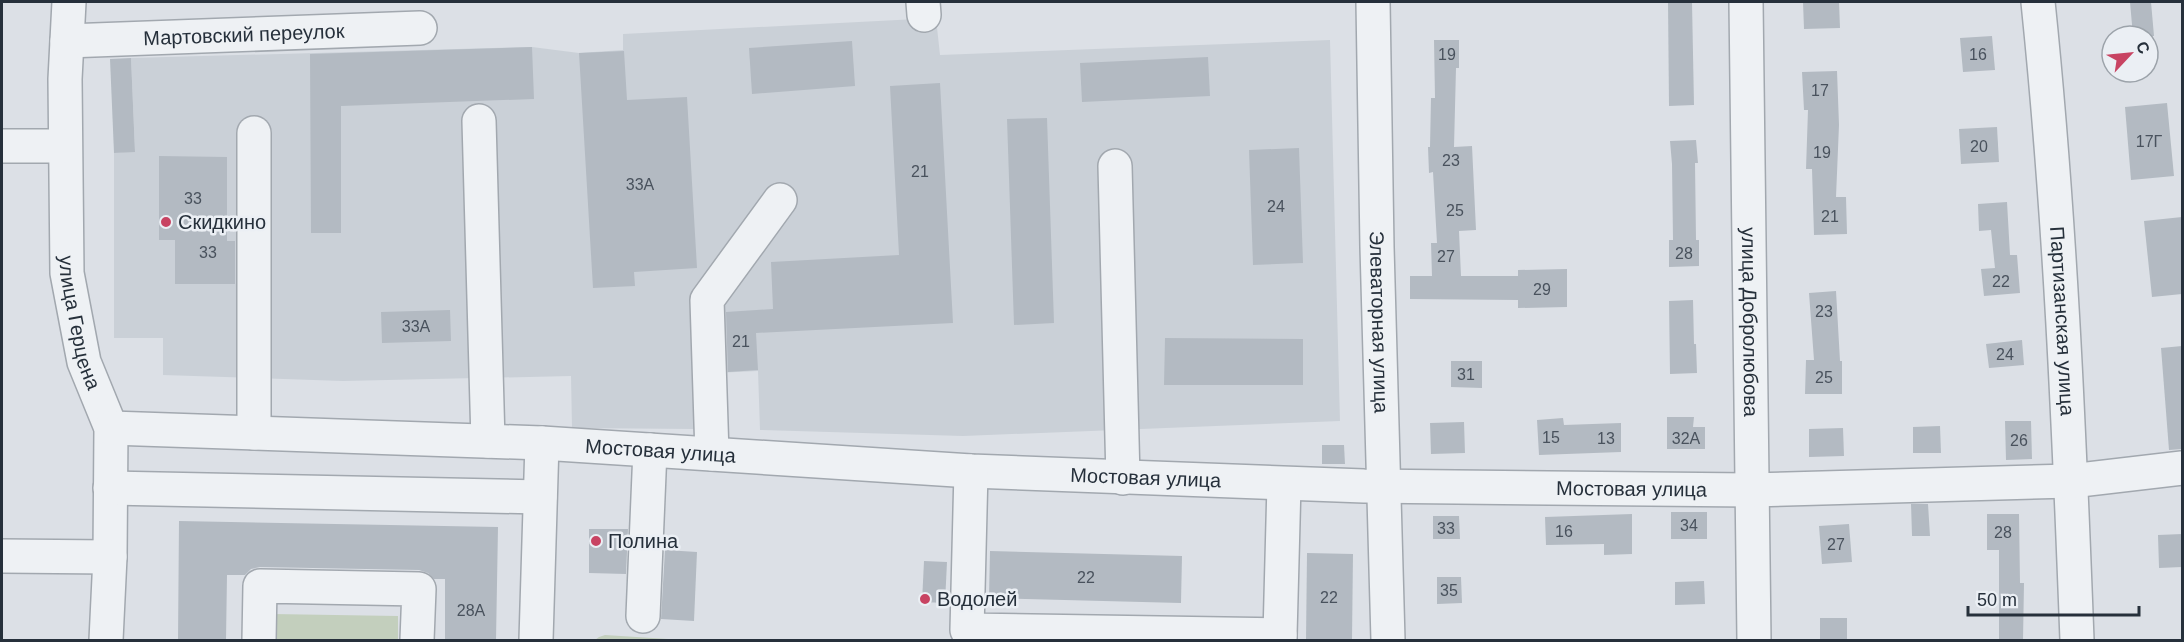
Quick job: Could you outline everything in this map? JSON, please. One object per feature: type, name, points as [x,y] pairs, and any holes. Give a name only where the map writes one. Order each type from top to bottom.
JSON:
[{"type":"street","name":"улица Герцена","points":[[69,2],[64,146],[67,273],[84,362],[111,428],[110,557],[106,640]]},
{"type":"street","name":"Элеваторная улица","points":[[1373,2],[1388,640]]},
{"type":"street","name":"улица Добролюбова","points":[[1746,2],[1750,490],[1754,640]]},
{"type":"street","name":"Партизанская улица","points":[[2038,2],[2052,130],[2077,640]]},
{"type":"street","name":"Мартовский переулок","points":[[67,41],[420,28]]},
{"type":"street","points":[[479,121],[488,441]]},
{"type":"street","points":[[254,133],[254,433]]},
{"type":"street","points":[[2,146],[64,146]]},
{"type":"street","points":[[1114,166],[1123,478]]},
{"type":"street","points":[[712,454],[707,300],[780,200]]},
{"type":"street","name":"Мостовая улица","points":[[111,428],[542,443],[971,471],[1384,486],[1750,490],[2071,481],[2182,468]]},
{"type":"street","points":[[536,640],[542,443]]},
{"type":"street","points":[[643,616],[650,450]]},
{"type":"street","points":[[971,471],[966,635],[1280,638],[1284,484]]},
{"type":"street","points":[[110,488],[540,497]]},
{"type":"street","points":[[2,555],[110,557]]},
{"type":"street","points":[[259,640],[260,586],[418,589],[417,640]]},
{"type":"shaded area","points":[[936,18],[940,55],[1330,40],[1340,421],[963,436],[760,430],[758,371],[693,374],[695,429],[572,428],[571,376],[343,381],[163,375],[163,338],[114,338],[114,153],[135,151],[131,58],[532,47],[579,53],[623,50],[623,34]]},
{"type":"green space","points":[[272,614],[398,616],[398,640],[271,640]]},
{"type":"green space","points":[[605,635],[668,639],[673,640],[595,640]]},
{"type":"building","points":[[1668,2],[1692,2],[1694,105],[1669,106]]},
{"type":"building","points":[[1803,2],[1839,2],[1840,28],[1804,29]]},
{"type":"building","points":[[2130,2],[2151,2],[2153,24],[2132,24]]},
{"type":"building","points":[[1992,36],[1995,70],[1963,72],[1960,38]]},
{"type":"building","points":[[1434,40],[1459,40],[1454,147],[1472,146],[1476,230],[1459,231],[1461,276],[1518,276],[1518,270],[1567,269],[1567,307],[1518,308],[1518,300],[1410,299],[1410,276],[1432,276],[1431,243],[1437,243],[1433,172],[1429,173],[1428,147],[1430,147],[1431,98],[1435,98]]},
{"type":"building","points":[[852,41],[855,86],[752,94],[749,48]]},
{"type":"building","points":[[532,47],[534,99],[341,106],[341,233],[311,233],[310,54]]},
{"type":"building","points":[[624,51],[627,100],[687,97],[697,268],[634,272],[635,286],[593,288],[579,53]]},
{"type":"building","points":[[1208,57],[1210,96],[1082,102],[1080,63]]},
{"type":"building","points":[[131,58],[135,152],[114,153],[110,59]]},
{"type":"building","points":[[1837,71],[1839,125],[1836,197],[1846,197],[1847,234],[1814,235],[1812,169],[1806,169],[1808,110],[1804,110],[1802,72]]},
{"type":"building","points":[[940,83],[953,323],[756,333],[758,370],[728,372],[726,312],[773,309],[771,262],[899,255],[890,86]]},
{"type":"building","points":[[2167,103],[2174,176],[2131,180],[2125,107]]},
{"type":"building","points":[[1047,118],[1054,323],[1014,325],[1007,119]]},
{"type":"building","points":[[1997,127],[1999,162],[1961,164],[1959,129]]},
{"type":"building","points":[[1696,140],[1698,163],[1695,163],[1696,240],[1699,240],[1699,266],[1669,267],[1669,240],[1673,240],[1670,141]]},
{"type":"building","points":[[1299,148],[1303,263],[1253,265],[1249,150]]},
{"type":"building","points":[[159,156],[227,157],[227,241],[235,241],[235,284],[175,284],[175,240],[159,240]]},
{"type":"building","points":[[2007,202],[2010,255],[2017,255],[2020,293],[1984,296],[1981,269],[1995,268],[1991,230],[1979,231],[1978,204]]},
{"type":"building","points":[[2182,217],[2182,294],[2152,297],[2144,221]]},
{"type":"building","points":[[1836,291],[1840,361],[1842,361],[1842,394],[1805,394],[1806,360],[1814,360],[1809,293]]},
{"type":"building","points":[[1693,300],[1697,373],[1670,374],[1669,301]]},
{"type":"building","points":[[450,310],[451,341],[382,343],[381,312]]},
{"type":"building","points":[[1165,338],[1303,339],[1303,385],[1164,385]]},
{"type":"building","points":[[2022,340],[2024,365],[1989,368],[1986,344]]},
{"type":"building","points":[[2182,346],[2182,449],[2169,450],[2161,348]]},
{"type":"building","points":[[1451,361],[1482,361],[1482,388],[1451,387]]},
{"type":"building","points":[[1667,417],[1694,417],[1693,427],[1705,427],[1705,449],[1667,449]]},
{"type":"building","points":[[1563,418],[1564,425],[1621,423],[1621,452],[1539,455],[1537,420]]},
{"type":"building","points":[[2005,421],[2031,421],[2032,459],[2006,460]]},
{"type":"building","points":[[1464,422],[1465,453],[1431,454],[1430,423]]},
{"type":"building","points":[[1940,426],[1941,453],[1913,453],[1913,427]]},
{"type":"building","points":[[1843,428],[1844,456],[1809,457],[1809,429]]},
{"type":"building","points":[[1322,445],[1344,445],[1345,464],[1322,464]]},
{"type":"building","points":[[1911,504],[1928,504],[1930,536],[1912,536]]},
{"type":"building","points":[[1671,512],[1707,512],[1707,539],[1671,539]]},
{"type":"building","points":[[1632,514],[1632,554],[1604,555],[1604,544],[1546,545],[1545,517]]},
{"type":"building","points":[[1987,514],[2019,514],[2020,583],[2024,583],[2023,640],[1999,640],[1999,550],[1987,550]]},
{"type":"building","points":[[1433,516],[1459,516],[1460,539],[1433,539]]},
{"type":"building","points":[[179,521],[498,527],[496,640],[445,640],[445,579],[434,579],[428,573],[419,570],[260,567],[251,569],[245,575],[227,575],[226,640],[178,640]]},
{"type":"building","points":[[1849,524],[1852,562],[1822,564],[1819,526]]},
{"type":"building","points":[[589,529],[628,529],[626,574],[589,573]]},
{"type":"building","points":[[2182,534],[2182,567],[2159,568],[2158,535]]},
{"type":"building","points":[[665,550],[697,552],[694,621],[661,619]]},
{"type":"building","points":[[990,551],[1182,556],[1181,603],[989,598]]},
{"type":"building","points":[[1307,553],[1353,554],[1352,640],[1306,640]]},
{"type":"building","points":[[924,561],[947,562],[945,603],[922,602]]},
{"type":"building","points":[[1437,577],[1461,577],[1462,603],[1437,604]]},
{"type":"building","points":[[1704,581],[1705,604],[1675,605],[1675,582]]},
{"type":"building","points":[[1820,618],[1847,618],[1847,640],[1820,640]]},
{"type":"place","name":"Скидкино","points":[[166,222]]},
{"type":"place","name":"Полина","points":[[596,541]]},
{"type":"place","name":"Водолей","points":[[925,599]]}]
